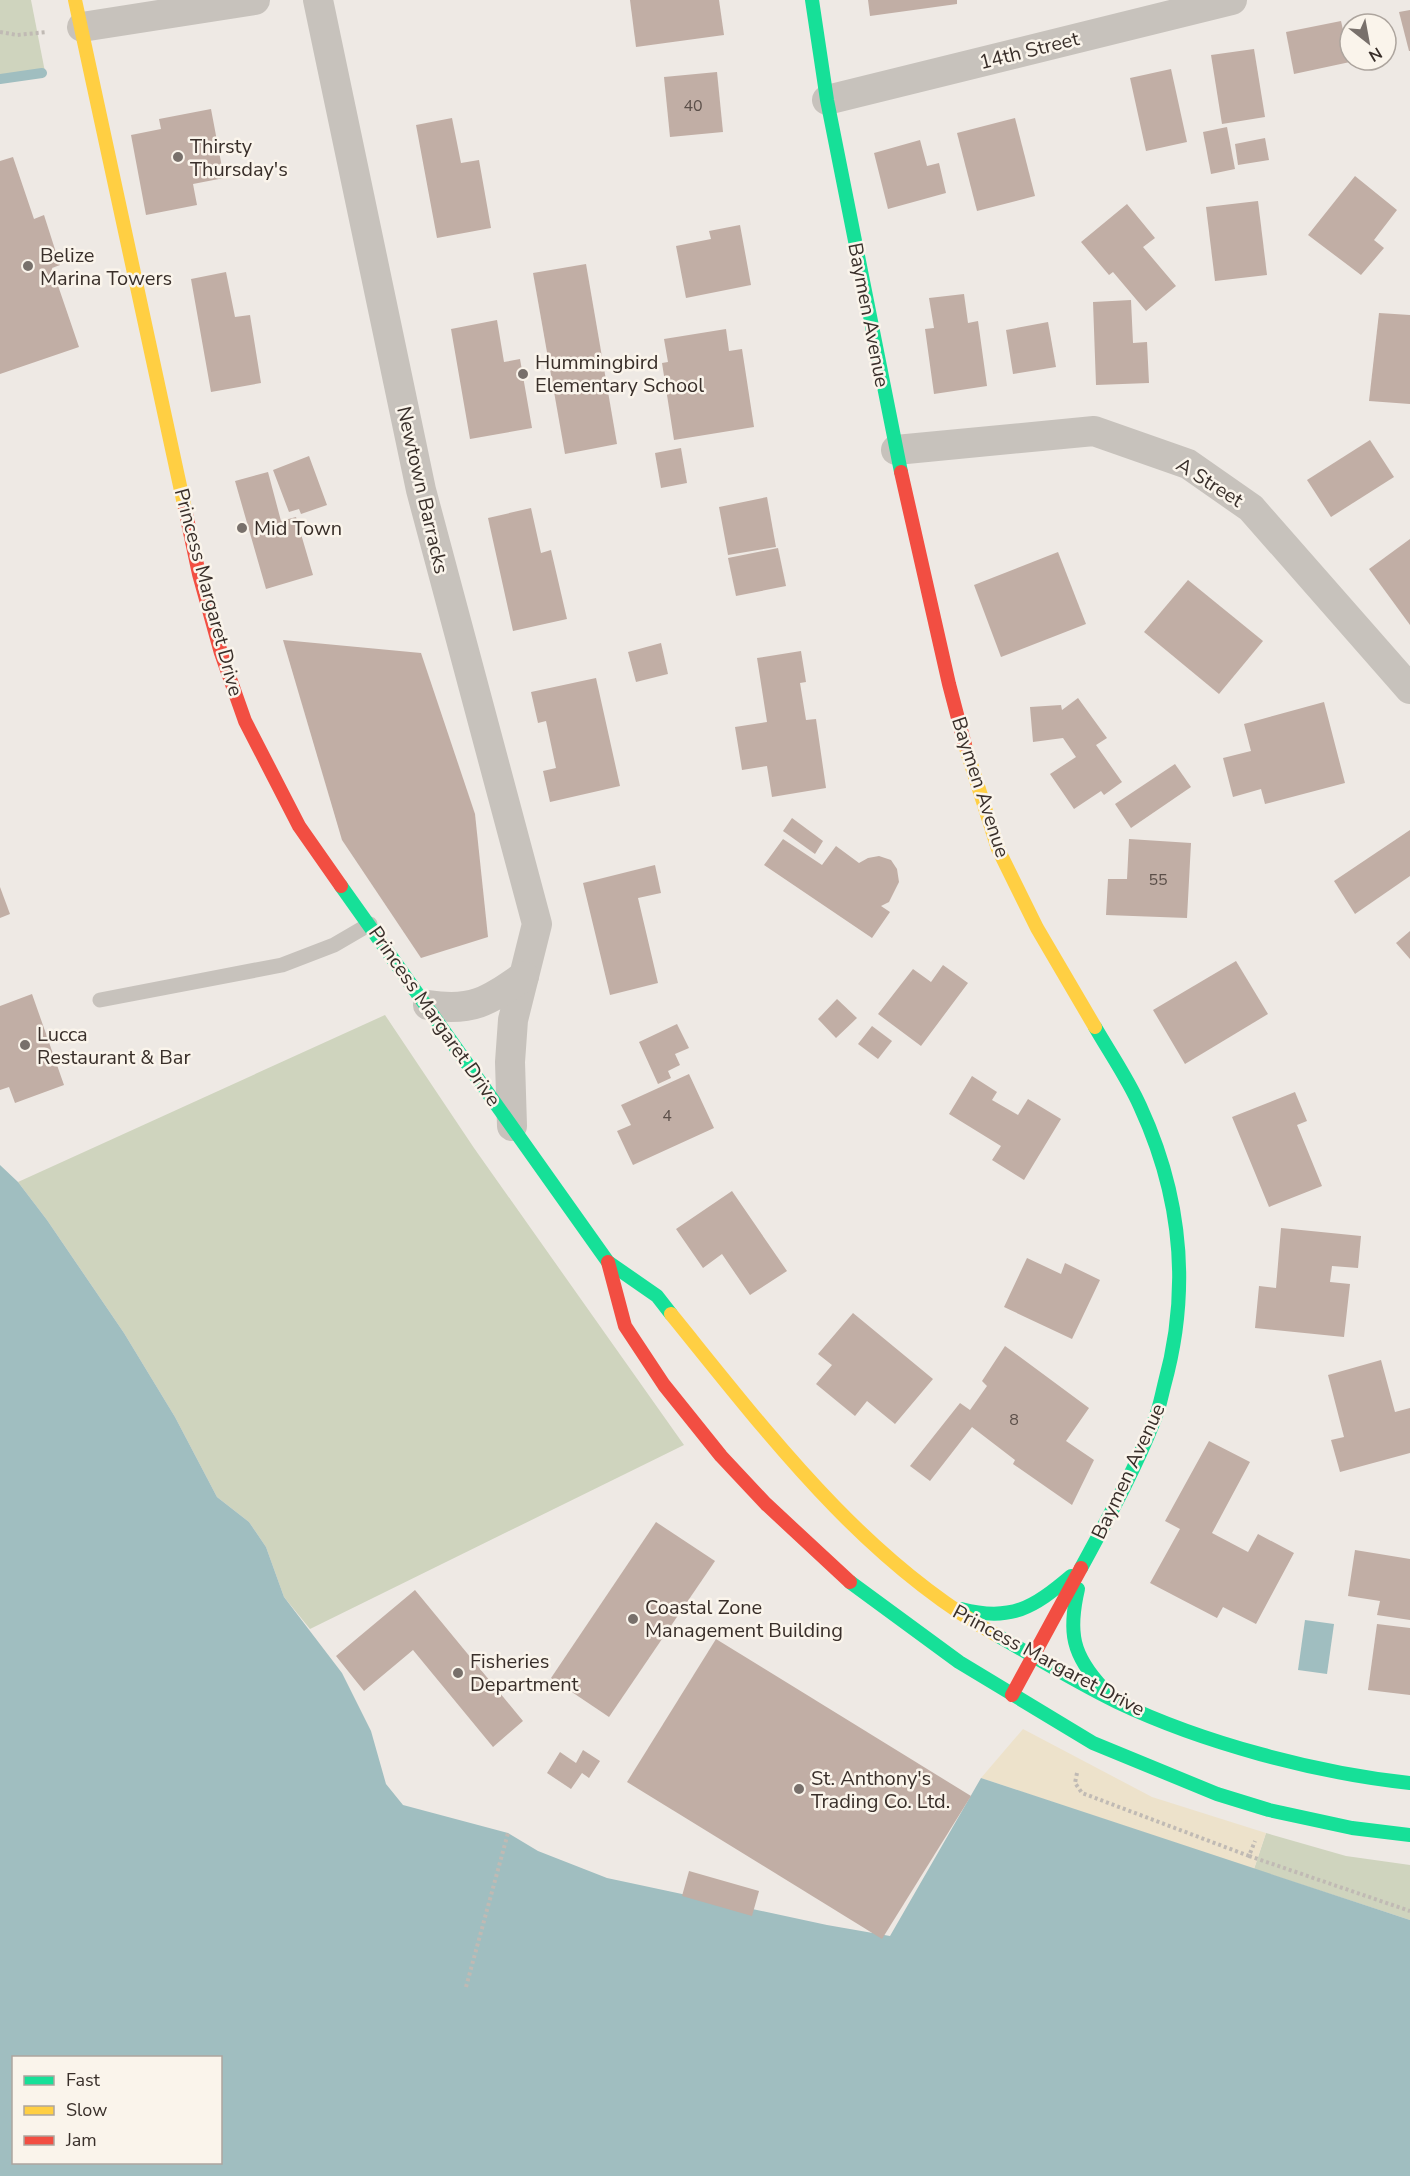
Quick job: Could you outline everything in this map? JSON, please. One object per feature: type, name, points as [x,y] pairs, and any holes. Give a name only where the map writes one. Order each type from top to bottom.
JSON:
[{"type":"main road","name":"Baymen Avenue","points":[[812,0],[827,100],[896,450],[949,684],[972,771],[998,849],[1037,928],[1140,1105],[1160,1157],[1178,1231],[1179,1314],[1173,1354],[1155,1419],[1126,1484],[1012,1695]]},
{"type":"main road","name":"Princess Margaret Drive","points":[[79,14],[199,574],[221,653],[245,721],[299,826],[608,1262],[657,1296],[763,1427],[806,1475],[880,1551],[945,1604],[1117,1702],[1234,1746],[1362,1778],[1410,1783]]},
{"type":"main road","name":"Princess Margaret Drive","points":[[608,1262],[625,1326],[664,1385],[721,1456],[758,1496],[847,1580],[959,1662],[1093,1743],[1217,1794],[1269,1810],[1331,1823],[1410,1835]]},
{"type":"main road","points":[[945,1604],[973,1613],[995,1616],[1016,1613],[1037,1603],[1083,1565]]},
{"type":"main road","points":[[1083,1565],[1071,1626],[1074,1646],[1082,1664],[1093,1679],[1117,1702]]},
{"type":"street","points":[[79,14],[255,0]]},
{"type":"street","name":"Newtown Barracks","points":[[318,0],[420,490],[537,924],[513,1020],[510,1062],[512,1126]]},
{"type":"street","name":"14th Street","points":[[827,100],[1187,5],[1232,0]]},
{"type":"street","name":"A Street","points":[[896,450],[1094,431],[1188,464],[1251,508],[1410,690]]},
{"type":"street","points":[[428,1005],[453,1009],[479,1004],[498,995],[525,976]]},
{"type":"lane","points":[[100,999],[282,965],[334,945],[369,924]]},
{"type":"path","points":[[0,32],[17,35],[79,14]]},
{"type":"path","points":[[466,1987],[508,1833]]},
{"type":"path","points":[[1249,1856],[1410,1911]]},
{"type":"green space","points":[[0,0],[31,0],[45,72],[0,83]]},
{"type":"green space","points":[[385,1015],[474,1148],[684,1445],[310,1629],[284,1597],[266,1547],[249,1522],[217,1497],[175,1417],[124,1333],[47,1220],[18,1182]]},
{"type":"green space","points":[[1266,1833],[1346,1856],[1410,1865],[1410,1920],[1254,1869]]},
{"type":"sand","points":[[1023,1729],[1152,1797],[1266,1833],[1254,1869],[981,1778]]},
{"type":"water","points":[[0,1165],[18,1182],[47,1220],[124,1333],[175,1417],[217,1497],[249,1522],[266,1547],[284,1597],[342,1673],[371,1731],[386,1784],[403,1805],[508,1833],[538,1851],[607,1878],[827,1925],[890,1936],[981,1778],[1410,1920],[1410,2176],[0,2176]]},
{"type":"water","points":[[1305,1620],[1334,1624],[1327,1674],[1298,1670]]},
{"type":"building","points":[[630,0],[719,0],[724,35],[636,47]]},
{"type":"building","points":[[868,0],[957,0],[957,4],[870,16]]},
{"type":"building","points":[[1410,10],[1410,51],[1409,51],[1399,12]]},
{"type":"building","points":[[1338,22],[1338,65],[1294,74],[1286,32]]},
{"type":"building","points":[[1254,49],[1265,117],[1222,124],[1211,55]]},
{"type":"building","points":[[1171,69],[1187,142],[1146,151],[1130,78]]},
{"type":"building","points":[[717,72],[723,132],[670,137],[664,77]]},
{"type":"building","name":"Thirsty Thursday's","points":[[211,109],[224,178],[193,184],[197,205],[146,215],[131,135],[161,129],[159,119]]},
{"type":"building","points":[[452,118],[461,163],[479,160],[491,228],[437,238],[416,125]]},
{"type":"building","points":[[1015,118],[1035,196],[977,211],[957,133]]},
{"type":"building","points":[[1227,127],[1235,169],[1211,174],[1203,132]]},
{"type":"building","points":[[1265,138],[1269,160],[1238,165],[1235,144]]},
{"type":"building","points":[[920,140],[927,166],[939,163],[946,193],[888,209],[874,153]]},
{"type":"building","name":"Belize Marina Towers","points":[[13,157],[34,219],[44,215],[60,265],[52,268],[79,347],[0,374],[0,161]]},
{"type":"building","points":[[1355,176],[1397,210],[1374,240],[1384,248],[1361,275],[1308,235]]},
{"type":"building","points":[[1258,201],[1267,275],[1215,281],[1206,207]]},
{"type":"building","points":[[1127,204],[1155,238],[1143,247],[1176,286],[1146,311],[1113,272],[1109,275],[1081,242]]},
{"type":"building","points":[[740,225],[751,285],[686,298],[676,246],[711,239],[709,231]]},
{"type":"building","points":[[586,264],[617,444],[565,454],[533,273]]},
{"type":"building","points":[[226,272],[235,317],[250,315],[261,383],[211,392],[191,279]]},
{"type":"building","points":[[964,294],[968,323],[978,321],[987,386],[934,394],[925,329],[934,328],[929,298]]},
{"type":"building","points":[[1131,300],[1133,343],[1147,342],[1149,383],[1096,385],[1093,302]]},
{"type":"building","points":[[1379,313],[1410,315],[1410,404],[1369,401]]},
{"type":"building","points":[[497,320],[504,362],[520,359],[532,428],[470,439],[451,329]]},
{"type":"building","points":[[1048,322],[1056,367],[1013,374],[1006,330]]},
{"type":"building","points":[[726,329],[729,351],[742,349],[754,427],[674,440],[662,363],[668,362],[664,339]]},
{"type":"building","points":[[1370,440],[1394,477],[1331,517],[1307,480]]},
{"type":"building","points":[[681,448],[687,483],[661,488],[655,453]]},
{"type":"building","points":[[309,456],[327,505],[301,514],[299,509],[289,512],[273,470]]},
{"type":"building","points":[[268,472],[281,521],[296,517],[313,575],[266,589],[235,481]]},
{"type":"building","points":[[767,497],[776,547],[728,555],[719,507]]},
{"type":"building","points":[[531,508],[541,553],[551,550],[567,619],[513,631],[488,518]]},
{"type":"building","points":[[1410,539],[1410,625],[1369,569]]},
{"type":"building","points":[[778,548],[786,586],[736,596],[728,558]]},
{"type":"building","points":[[1058,552],[1086,624],[1001,657],[974,585]]},
{"type":"building","points":[[1188,580],[1263,641],[1219,694],[1144,632]]},
{"type":"building","points":[[283,640],[421,653],[475,814],[488,937],[421,958],[342,840]]},
{"type":"building","points":[[661,643],[668,674],[636,682],[628,652]]},
{"type":"building","points":[[801,651],[806,682],[800,683],[806,720],[816,719],[826,788],[772,797],[767,766],[742,770],[735,727],[767,722],[757,658]]},
{"type":"building","points":[[596,678],[620,786],[550,802],[543,771],[556,768],[546,721],[538,723],[531,692]]},
{"type":"building","points":[[1078,698],[1107,738],[1096,745],[1122,782],[1104,795],[1101,791],[1074,809],[1050,774],[1076,757],[1063,738],[1033,742],[1030,707],[1061,705],[1062,710]]},
{"type":"building","points":[[1324,702],[1345,783],[1265,804],[1261,789],[1233,797],[1223,758],[1251,751],[1244,724]]},
{"type":"building","points":[[1175,764],[1191,787],[1131,828],[1115,804]]},
{"type":"building","points":[[792,818],[823,841],[815,854],[783,831]]},
{"type":"building","points":[[1410,830],[1410,876],[1355,914],[1334,881]]},
{"type":"building","points":[[783,839],[822,865],[836,846],[859,863],[879,856],[891,860],[897,869],[899,882],[889,902],[881,906],[890,912],[872,938],[764,865]]},
{"type":"building","points":[[1129,839],[1191,843],[1187,918],[1106,915],[1108,879],[1127,879]]},
{"type":"building","points":[[655,865],[661,893],[638,898],[658,983],[610,995],[583,883]]},
{"type":"building","points":[[0,887],[10,914],[0,918]]},
{"type":"building","points":[[1410,931],[1410,959],[1396,943]]},
{"type":"building","points":[[1236,961],[1268,1014],[1185,1064],[1153,1010]]},
{"type":"building","points":[[943,965],[968,983],[921,1046],[878,1014],[913,969],[931,982]]},
{"type":"building","name":"Lucca Restaurant & Bar","points":[[32,994],[64,1085],[15,1103],[9,1087],[0,1090],[0,1006]]},
{"type":"building","points":[[837,999],[857,1018],[836,1038],[818,1019]]},
{"type":"building","points":[[677,1024],[689,1048],[675,1054],[680,1065],[668,1071],[671,1078],[658,1084],[639,1042]]},
{"type":"building","points":[[872,1026],[892,1041],[878,1059],[858,1044]]},
{"type":"building","points":[[689,1074],[714,1128],[633,1165],[617,1131],[631,1125],[621,1105]]},
{"type":"building","points":[[972,1076],[997,1092],[992,1100],[1018,1115],[1028,1099],[1061,1119],[1024,1180],[992,1160],[1001,1146],[949,1114]]},
{"type":"building","points":[[1295,1092],[1307,1121],[1297,1125],[1322,1186],[1269,1207],[1232,1117]]},
{"type":"building","points":[[732,1191],[787,1271],[750,1295],[722,1254],[703,1268],[676,1229]]},
{"type":"building","points":[[1281,1228],[1361,1236],[1358,1268],[1332,1266],[1330,1282],[1350,1284],[1344,1337],[1255,1328],[1259,1286],[1276,1288]]},
{"type":"building","points":[[1027,1258],[1061,1274],[1065,1263],[1100,1280],[1072,1339],[1004,1307]]},
{"type":"building","points":[[853,1313],[933,1379],[895,1424],[867,1401],[855,1416],[816,1384],[832,1365],[818,1354]]},
{"type":"building","points":[[1005,1346],[1089,1408],[1066,1441],[1094,1460],[1072,1505],[1013,1464],[1015,1460],[972,1427],[930,1481],[910,1466],[960,1403],[970,1410],[987,1386],[982,1381]]},
{"type":"building","points":[[1381,1360],[1395,1412],[1410,1408],[1410,1453],[1340,1472],[1331,1440],[1344,1437],[1328,1375]]},
{"type":"building","points":[[1209,1441],[1250,1462],[1212,1533],[1248,1552],[1258,1534],[1294,1553],[1256,1624],[1223,1607],[1217,1618],[1150,1583],[1180,1529],[1165,1521]]},
{"type":"building","name":"Coastal Zone Management Building","points":[[656,1522],[715,1561],[609,1717],[551,1678]]},
{"type":"building","points":[[1355,1550],[1410,1559],[1410,1620],[1377,1615],[1380,1601],[1348,1596]]},
{"type":"building","name":"Fisheries Department","points":[[415,1590],[523,1721],[493,1747],[413,1650],[364,1691],[336,1656]]},
{"type":"building","points":[[1377,1624],[1410,1628],[1410,1695],[1368,1690]]},
{"type":"building","name":"St. Anthony's Trading Co. Ltd.","points":[[716,1639],[971,1796],[882,1939],[627,1782]]},
{"type":"building","points":[[583,1750],[600,1761],[589,1778],[582,1773],[571,1789],[547,1773],[560,1752],[576,1763]]},
{"type":"building","points":[[689,1871],[759,1891],[752,1916],[682,1896]]},
{"type":"waterway","points":[[0,79],[42,73]]},
{"type":"traffic: fast","points":[[812,0],[827,100],[901,472]]},
{"type":"traffic: fast","points":[[341,886],[608,1262],[657,1296],[671,1314]]},
{"type":"traffic: fast","points":[[1081,1568],[1129,1477],[1157,1413],[1178,1314],[1179,1279],[1178,1244],[1173,1209],[1154,1140],[1130,1086],[1095,1027]]},
{"type":"traffic: fast","points":[[961,1609],[979,1613],[1008,1613],[1033,1604],[1071,1576]]},
{"type":"traffic: fast","points":[[850,1582],[959,1662],[1093,1743],[1217,1794],[1269,1810],[1352,1828],[1410,1835]]},
{"type":"traffic: fast","points":[[1078,1589],[1073,1618],[1075,1642],[1085,1665],[1103,1688]]},
{"type":"traffic: fast","points":[[998,1636],[1117,1702],[1186,1731],[1299,1764],[1410,1783]]},
{"type":"traffic: slow","points":[[75,0],[185,509]]},
{"type":"traffic: slow","points":[[965,745],[998,849],[1037,928],[1095,1027]]},
{"type":"traffic: slow","points":[[671,1314],[781,1448],[860,1532],[903,1570],[949,1605],[998,1636]]},
{"type":"traffic: jam","points":[[901,472],[965,745]]},
{"type":"traffic: jam","points":[[185,509],[199,574],[221,653],[245,721],[299,826],[341,886]]},
{"type":"traffic: jam","points":[[608,1262],[625,1326],[664,1385],[721,1456],[766,1504],[850,1582]]},
{"type":"traffic: jam","points":[[1012,1695],[1081,1568]]},
{"type":"place","name":"Thirsty Thursday's","points":[[178,157]]},
{"type":"place","name":"Belize Marina Towers","points":[[28,266]]},
{"type":"place","name":"Hummingbird Elementary School","points":[[523,374]]},
{"type":"place","name":"Mid Town","points":[[242,528]]},
{"type":"place","name":"Lucca Restaurant & Bar","points":[[25,1045]]},
{"type":"place","name":"Coastal Zone Management Building","points":[[633,1619]]},
{"type":"place","name":"Fisheries Department","points":[[458,1673]]},
{"type":"place","name":"St. Anthony's Trading Co. Ltd.","points":[[799,1789]]}]
